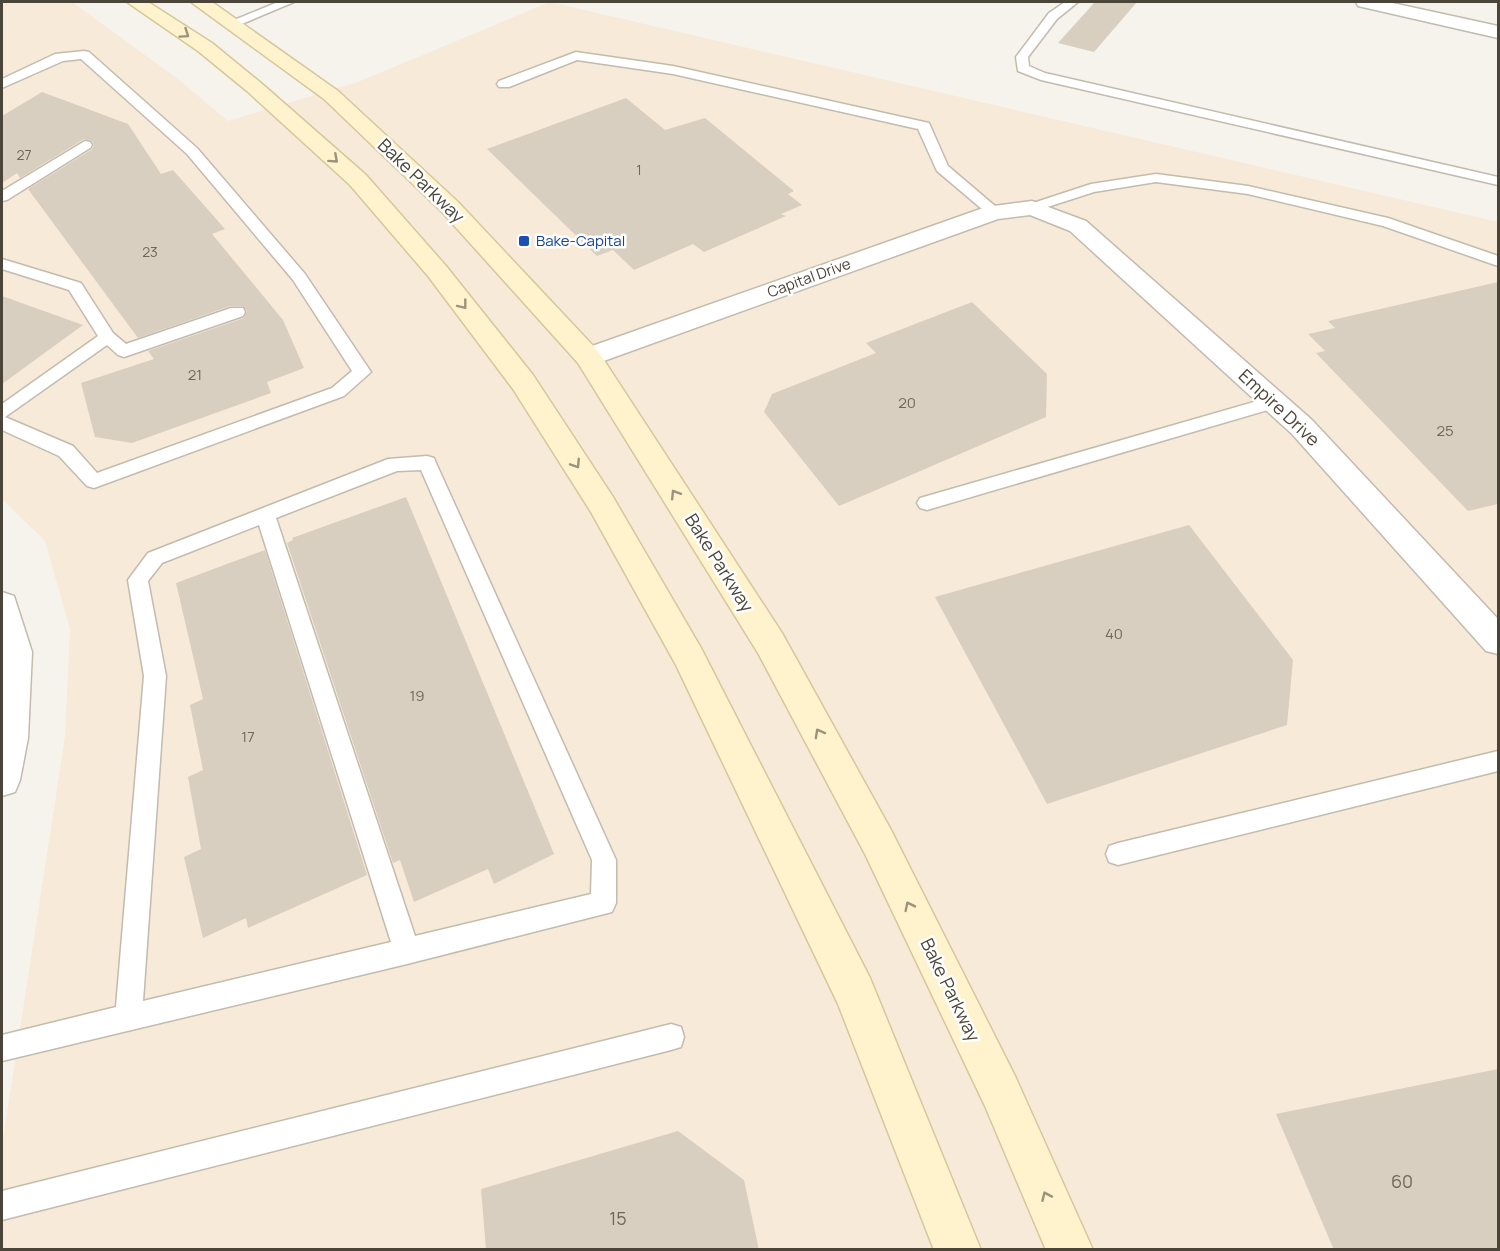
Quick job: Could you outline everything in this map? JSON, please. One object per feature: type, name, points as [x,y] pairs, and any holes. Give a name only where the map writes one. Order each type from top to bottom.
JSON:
[{"type":"main road","points":[[136,2],[205,47],[254,87],[358,180],[437,271],[523,382],[602,505],[689,658],[855,993],[957,1250]]},
{"type":"main road","name":"Bake Parkway","points":[[200,2],[234,23],[331,95],[441,199],[588,357],[770,643],[878,842],[1000,1091],[1070,1250]]},
{"type":"street","points":[[1365,2],[1498,32]]},
{"type":"street","name":"Capital Drive","points":[[588,357],[994,212],[1032,208]]},
{"type":"street","name":"Empire Drive","points":[[1032,208],[1078,226],[1302,427],[1498,641]]},
{"type":"street","points":[[2,605],[15,652],[10,738],[2,780]]},
{"type":"lane","points":[[234,23],[288,2]]},
{"type":"lane","points":[[1072,2],[1053,16],[1022,57],[1023,68],[1052,79],[1498,181]]},
{"type":"lane","points":[[2,84],[60,57],[84,55],[192,151],[299,277],[362,372],[338,392],[94,481],[66,451],[2,423]]},
{"type":"lane","points":[[504,84],[576,56],[673,70],[924,126],[942,168],[994,212]]},
{"type":"lane","points":[[2,197],[85,145]]},
{"type":"lane","points":[[1032,208],[1091,188],[1156,178],[1248,190],[1388,223],[1498,261]]},
{"type":"lane","points":[[2,264],[75,287],[107,337],[124,351],[237,312]]},
{"type":"lane","points":[[2,412],[107,337]]},
{"type":"lane","points":[[927,503],[1275,402]]},
{"type":"lane","points":[[2,1048],[603,903],[604,860],[427,463],[395,465],[155,558],[138,580],[155,676],[129,1017]]},
{"type":"lane","points":[[265,515],[407,951]]},
{"type":"lane","points":[[1118,854],[1498,761]]},
{"type":"lane","points":[[2,1206],[671,1037]]},
{"type":"shaded area","points":[[2,2],[72,2],[178,79],[228,121],[358,82],[550,2],[1498,222],[1498,1249],[2,1250],[2,1146],[65,737],[70,629],[45,541],[2,499]]},
{"type":"building","points":[[1095,2],[1137,2],[1094,52],[1058,43]]},
{"type":"building","points":[[42,92],[128,124],[161,174],[173,170],[225,229],[212,234],[283,320],[304,368],[267,382],[271,393],[132,443],[95,437],[81,383],[154,359],[148,351],[244,318],[247,311],[243,306],[230,306],[138,338],[28,189],[91,150],[94,146],[92,141],[84,139],[20,178],[17,173],[2,183],[2,116]]},
{"type":"building","points":[[626,98],[665,130],[705,118],[794,191],[788,194],[802,205],[781,214],[786,216],[704,252],[693,244],[634,270],[613,250],[597,256],[487,149]]},
{"type":"building","points":[[1498,282],[1498,504],[1468,511],[1316,353],[1325,351],[1308,334],[1335,328],[1328,321]]},
{"type":"building","points":[[2,296],[83,325],[2,384]]},
{"type":"building","points":[[972,302],[1047,374],[1046,417],[839,506],[764,412],[772,394],[876,353],[866,343]]},
{"type":"building","points":[[406,497],[554,854],[494,884],[488,869],[414,902],[400,860],[393,863],[287,543],[293,540],[292,538]]},
{"type":"building","points":[[1189,525],[1293,660],[1287,725],[1047,804],[935,597]]},
{"type":"building","points":[[265,550],[367,875],[248,928],[246,918],[203,938],[184,857],[201,849],[188,777],[203,770],[190,705],[203,699],[176,583]]},
{"type":"building","points":[[1498,1069],[1498,1250],[1334,1250],[1276,1114]]},
{"type":"building","points":[[678,1131],[744,1180],[759,1250],[486,1250],[481,1189]]},
{"type":"place","name":"Bake-Capital","points":[[524,241]]}]
